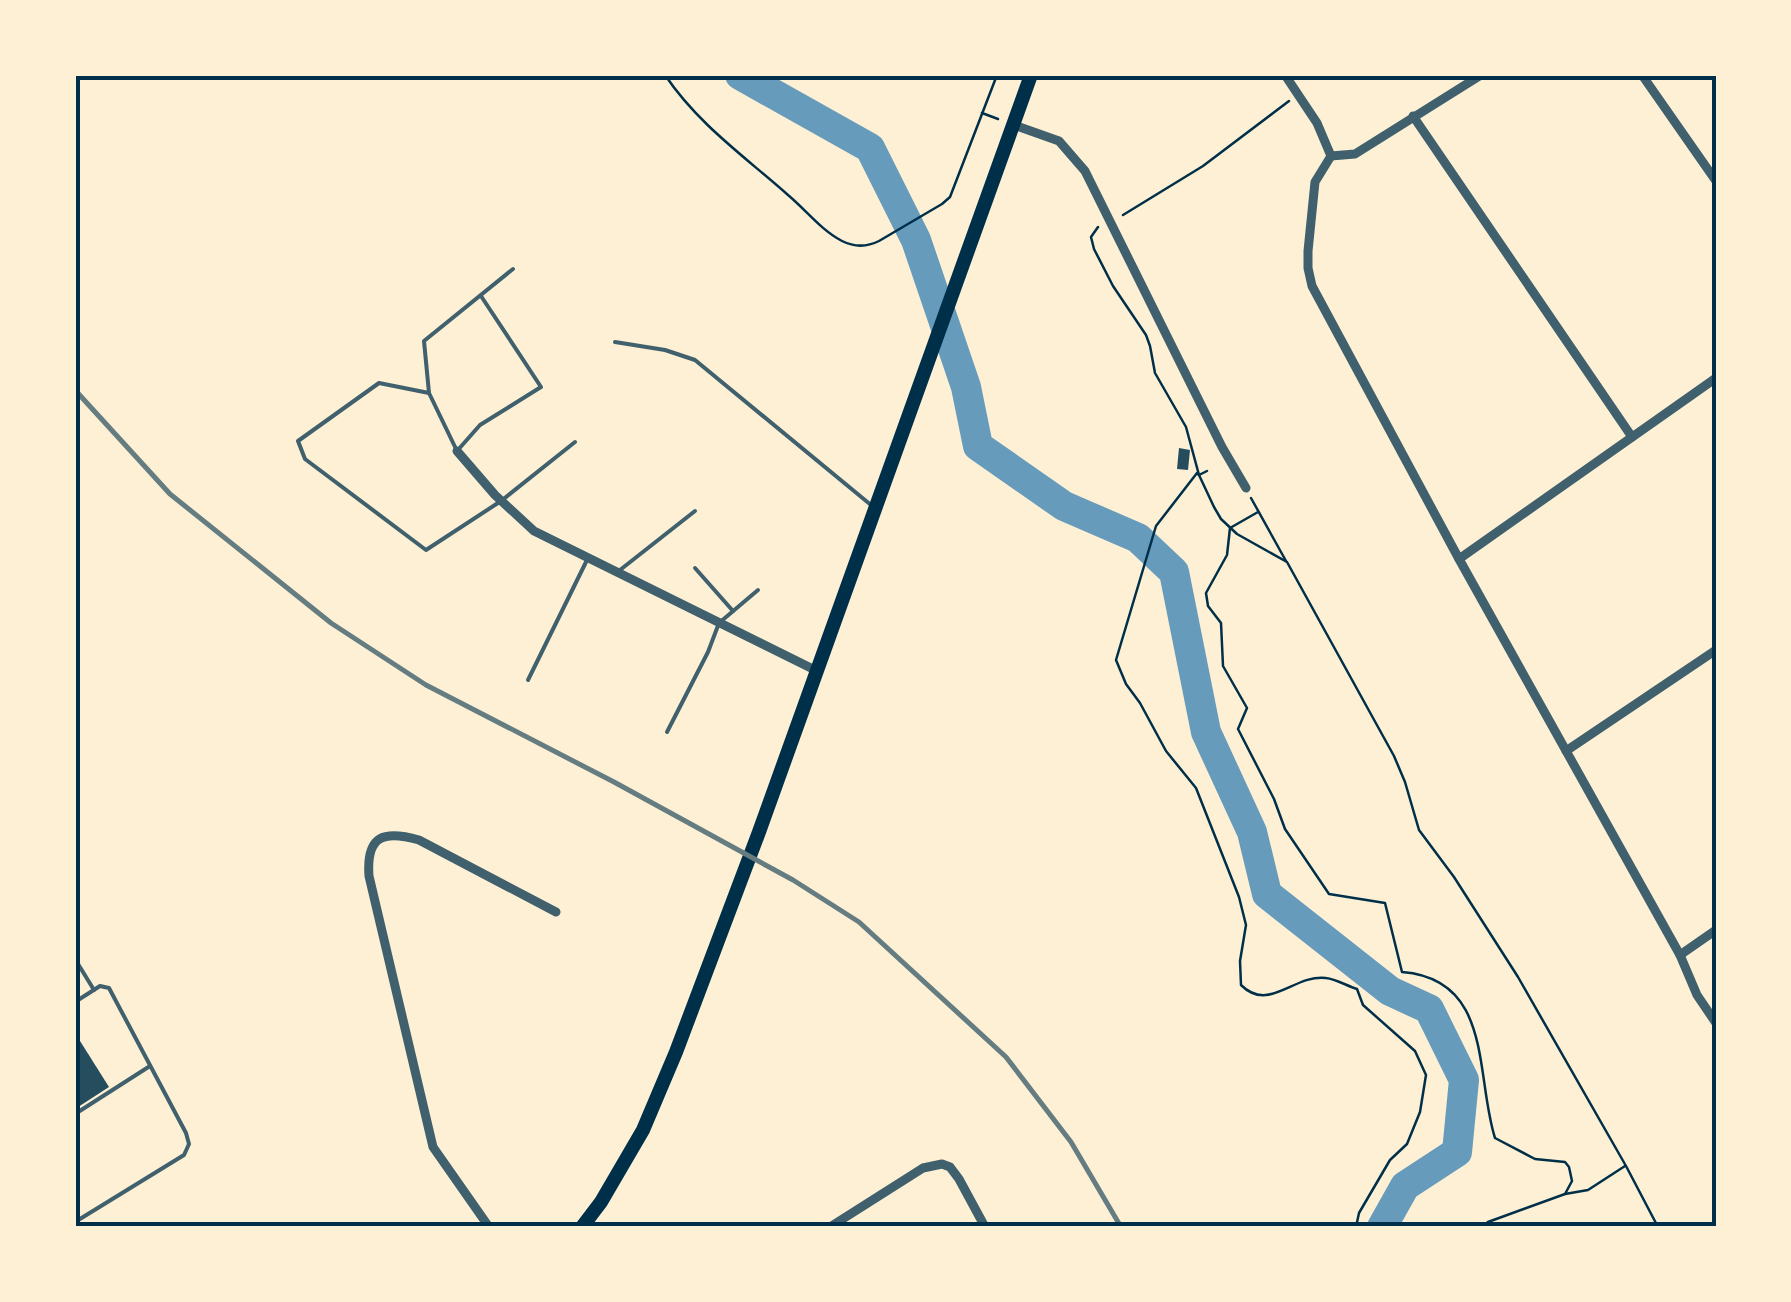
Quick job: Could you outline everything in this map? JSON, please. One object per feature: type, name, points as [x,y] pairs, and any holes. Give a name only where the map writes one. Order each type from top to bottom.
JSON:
[{"type":"main road","points":[[582,1227],[643,1130],[676,1052],[1031,75]]},
{"type":"street","points":[[1285,75],[1326,139],[1332,156]]},
{"type":"street","points":[[1332,156],[1355,154],[1481,75]]},
{"type":"street","points":[[1642,75],[1716,181]]},
{"type":"street","points":[[1414,116],[1632,436]]},
{"type":"street","points":[[1014,124],[1058,141],[1076,158],[1094,186],[1246,488]]},
{"type":"street","points":[[1332,156],[1316,182],[1308,251],[1312,286],[1680,955],[1697,995],[1716,1023]]},
{"type":"street","points":[[1459,559],[1716,378]]},
{"type":"street","points":[[457,451],[534,532],[817,671]]},
{"type":"street","points":[[1566,751],[1716,650]]},
{"type":"street","points":[[489,1227],[433,1146],[369,876],[367,858],[371,845],[382,836],[398,834],[419,840],[556,912]]},
{"type":"street","points":[[1680,955],[1716,930]]},
{"type":"street","points":[[830,1227],[923,1168],[942,1164],[950,1166],[985,1227]]},
{"type":"lane","points":[[480,296],[542,387],[480,426],[457,451],[429,393],[424,341],[480,296],[514,269]]},
{"type":"lane","points":[[615,342],[666,350],[695,360],[875,508]]},
{"type":"lane","points":[[429,393],[379,384],[298,441],[305,459],[426,550],[501,501],[575,442]]},
{"type":"lane","points":[[616,574],[696,511]]},
{"type":"lane","points":[[528,680],[588,560]]},
{"type":"lane","points":[[695,568],[733,611]]},
{"type":"lane","points":[[667,732],[718,624],[758,590]]},
{"type":"lane","points":[[75,959],[94,990]]},
{"type":"lane","points":[[75,1002],[100,986],[109,988],[186,1133],[188,1144],[184,1155],[75,1222]]},
{"type":"lane","points":[[75,1114],[150,1066]]},
{"type":"path","points":[[665,75],[714,134],[829,232],[856,246],[872,245],[942,204],[954,190],[997,75]]},
{"type":"path","points":[[1286,562],[1230,528],[1214,507],[1199,475],[1186,427],[1154,373],[1146,335],[1113,286],[1091,236],[1094,230],[1204,166],[1298,94]]},
{"type":"path","points":[[981,112],[1014,124]]},
{"type":"path","points":[[1207,471],[1197,473],[1156,526],[1116,660],[1166,750],[1196,788],[1239,897],[1246,925],[1241,986],[1250,994],[1264,997],[1323,977],[1357,989],[1362,1004],[1414,1051],[1426,1075],[1420,1112],[1407,1144],[1390,1160],[1359,1213],[1356,1227]]},
{"type":"path","points":[[1246,488],[1394,756],[1418,830],[1485,924],[1658,1227]]},
{"type":"path","points":[[1230,528],[1258,512]]},
{"type":"path","points":[[1230,528],[1227,555],[1206,592],[1208,606],[1221,623],[1223,666],[1247,708],[1238,729],[1274,799],[1284,829],[1329,894],[1384,903],[1402,972],[1438,981],[1464,1004],[1476,1034],[1488,1117],[1495,1138],[1534,1159],[1565,1162],[1572,1182],[1565,1194]]},
{"type":"path","points":[[1482,1227],[1512,1212],[1588,1190],[1626,1166]]},
{"type":"building","points":[[1179,448],[1190,450],[1188,470],[1177,469]]},
{"type":"building","points":[[75,1033],[109,1087],[75,1109]]},
{"type":"waterway","points":[[740,75],[870,148],[916,240],[966,387],[978,446],[1064,506],[1138,538],[1174,572],[1206,732],[1252,832],[1267,894],[1390,991],[1429,1009],[1464,1080],[1457,1152],[1405,1186],[1382,1227]]},
{"type":"railway","points":[[75,390],[170,494],[331,623],[426,685],[614,782],[793,880],[859,922],[1006,1057],[1071,1142],[1121,1227]]}]
